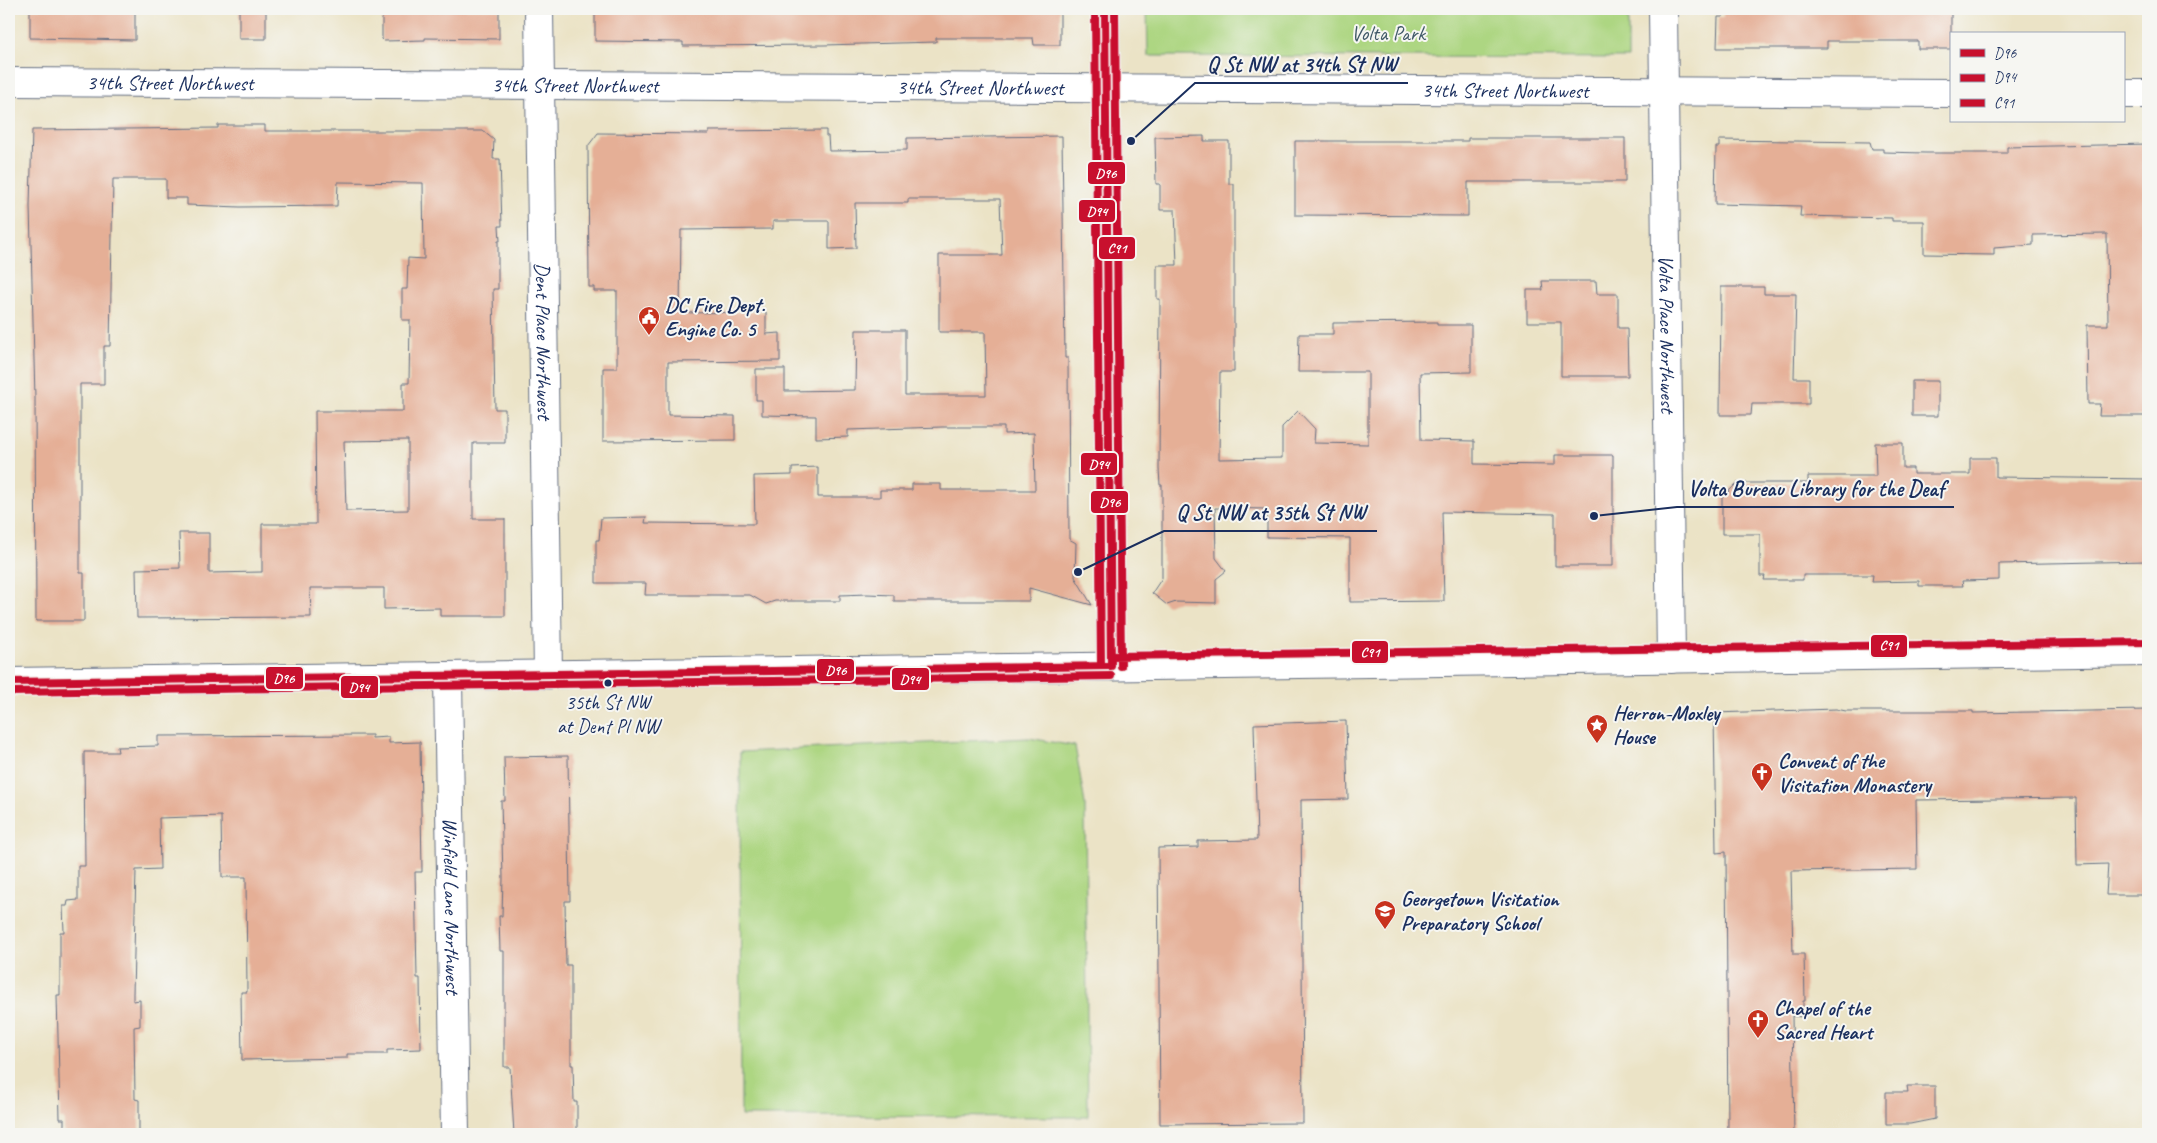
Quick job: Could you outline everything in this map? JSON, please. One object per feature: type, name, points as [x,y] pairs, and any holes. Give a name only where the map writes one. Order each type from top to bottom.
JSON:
[{"type":"street","name":"Dent Place Northwest","points":[[539,9],[548,675]]},
{"type":"street","points":[[1105,9],[1111,666]]},
{"type":"street","name":"Volta Place Northwest","points":[[1663,9],[1671,659]]},
{"type":"street","name":"34th Street Northwest","points":[[9,82],[1950,94]]},
{"type":"street","points":[[2124,94],[2148,94]]},
{"type":"street","points":[[9,682],[2148,652]]},
{"type":"street","name":"Winfield Lane Northwest","points":[[448,677],[455,1134]]},
{"type":"green space","name":"Volta Park","points":[[1147,9],[1628,9],[1628,58],[1148,56]]},
{"type":"green space","points":[[1029,738],[1075,746],[1085,804],[1088,1117],[741,1116],[740,752]]},
{"type":"building","points":[[30,9],[135,9],[135,40],[30,38]]},
{"type":"building","points":[[239,9],[266,9],[266,39],[239,39]]},
{"type":"building","points":[[382,9],[499,9],[499,39],[425,38],[425,40],[384,41],[382,39]]},
{"type":"building","points":[[595,9],[1060,9],[1060,45],[1034,45],[1033,38],[936,38],[936,42],[824,45],[683,46],[683,42],[595,41]]},
{"type":"building","points":[[1723,9],[1951,9],[1950,49],[1918,49],[1918,41],[1827,41],[1827,48],[1717,48],[1718,17],[1723,17]]},
{"type":"building","points":[[218,125],[265,125],[265,131],[483,131],[494,140],[493,159],[500,159],[502,226],[499,226],[500,241],[498,241],[498,289],[493,289],[495,409],[505,409],[505,443],[473,443],[473,519],[505,519],[505,616],[440,616],[440,608],[384,609],[384,588],[310,588],[311,617],[137,618],[136,569],[180,568],[179,533],[209,533],[209,573],[262,572],[262,524],[316,524],[315,411],[403,411],[403,383],[409,383],[410,320],[402,320],[402,289],[407,289],[408,258],[424,259],[423,183],[338,182],[337,206],[240,207],[187,205],[187,198],[166,198],[166,179],[113,179],[110,346],[104,346],[104,384],[80,384],[80,573],[84,573],[84,621],[36,621],[35,398],[30,206],[32,130],[218,128]],"holes":[[[408,440],[408,510],[346,511],[344,441]]]},
{"type":"building","points":[[826,130],[829,151],[907,150],[907,138],[1062,136],[1065,358],[1068,358],[1069,539],[1076,543],[1075,577],[1092,605],[1029,588],[1029,601],[894,601],[894,595],[867,594],[840,595],[840,601],[775,601],[766,604],[750,595],[645,595],[646,583],[596,583],[596,540],[599,540],[601,518],[646,517],[645,523],[755,524],[754,476],[792,475],[792,468],[818,467],[818,497],[880,497],[880,490],[912,490],[912,484],[941,484],[941,490],[1035,490],[1034,433],[1004,434],[1004,427],[942,427],[848,430],[848,437],[816,438],[816,416],[762,415],[762,400],[756,400],[756,369],[785,369],[785,391],[855,390],[856,330],[905,330],[905,395],[986,395],[985,332],[939,332],[939,255],[1002,255],[1000,199],[908,199],[908,203],[855,203],[856,248],[829,249],[829,221],[773,221],[773,229],[681,230],[680,313],[766,312],[766,334],[780,333],[780,361],[668,362],[668,415],[735,416],[735,440],[603,441],[603,368],[617,368],[617,291],[594,291],[594,287],[589,287],[588,146],[598,133],[709,134],[709,131]]},
{"type":"building","points":[[1204,136],[1204,141],[1229,141],[1229,184],[1234,184],[1234,372],[1220,372],[1219,459],[1282,458],[1282,427],[1298,411],[1315,429],[1314,443],[1368,444],[1368,372],[1298,372],[1299,334],[1333,334],[1333,323],[1437,322],[1437,325],[1471,325],[1471,372],[1420,373],[1421,440],[1474,441],[1474,464],[1555,465],[1555,455],[1613,455],[1613,566],[1555,566],[1555,514],[1442,512],[1444,601],[1350,602],[1350,538],[1267,537],[1267,509],[1215,508],[1216,558],[1226,571],[1216,579],[1216,603],[1176,602],[1167,605],[1152,593],[1162,578],[1162,485],[1160,485],[1159,469],[1160,299],[1157,299],[1157,265],[1177,265],[1175,210],[1160,210],[1160,184],[1156,184],[1155,137]]},
{"type":"building","points":[[1468,138],[1625,138],[1625,182],[1468,182],[1468,216],[1295,215],[1295,141],[1468,141]]},
{"type":"building","points":[[1719,140],[1870,142],[1872,149],[1883,149],[1883,152],[1925,153],[2007,153],[2007,147],[2148,144],[2148,416],[2099,416],[2100,404],[2088,404],[2087,325],[2108,325],[2107,234],[2033,235],[2033,245],[1994,248],[1994,255],[1924,254],[1924,221],[1892,221],[1892,218],[1800,216],[1801,206],[1715,204],[1716,147],[1719,147]]},
{"type":"building","points":[[1542,281],[1596,281],[1597,294],[1618,294],[1618,328],[1627,328],[1628,376],[1561,376],[1561,322],[1527,322],[1527,290],[1543,290]]},
{"type":"building","points":[[1721,287],[1764,287],[1764,294],[1796,294],[1794,378],[1809,378],[1809,404],[1752,404],[1751,415],[1720,415]]},
{"type":"building","points":[[1912,381],[1938,381],[1938,416],[1912,416]]},
{"type":"building","points":[[1875,443],[1903,443],[1903,468],[1913,468],[1913,474],[1970,474],[1970,458],[1996,458],[1996,477],[2148,479],[2148,561],[1999,564],[1999,580],[1962,581],[1963,586],[1919,586],[1919,581],[1872,582],[1873,575],[1803,575],[1803,580],[1764,580],[1765,576],[1760,576],[1760,534],[1722,534],[1722,498],[1737,483],[1808,483],[1808,476],[1876,476]]},
{"type":"building","points":[[1836,709],[1846,711],[1973,711],[1973,713],[2148,710],[2148,895],[2106,895],[2108,864],[2077,865],[2076,798],[1916,800],[1917,869],[1791,871],[1793,954],[1804,954],[1805,1001],[1803,1001],[1803,1017],[1792,1016],[1794,1134],[1728,1134],[1726,852],[1716,853],[1714,713]]},
{"type":"building","points":[[1346,721],[1348,799],[1301,800],[1303,1123],[1160,1124],[1158,848],[1198,847],[1198,841],[1257,840],[1254,724]]},
{"type":"building","points":[[372,735],[372,738],[389,737],[389,743],[420,742],[422,872],[415,872],[417,978],[420,978],[421,1049],[387,1050],[387,1054],[347,1054],[347,1058],[242,1060],[241,992],[247,992],[246,877],[222,877],[221,816],[159,818],[160,869],[136,870],[133,1001],[140,1000],[140,1026],[134,1027],[135,1099],[139,1100],[139,1134],[64,1134],[64,1119],[60,1119],[57,995],[60,995],[60,932],[64,932],[63,906],[67,906],[68,901],[78,900],[78,866],[85,866],[84,752],[118,752],[117,747],[158,746],[158,736]]},
{"type":"building","points":[[568,756],[570,901],[565,901],[566,965],[571,965],[571,1065],[573,1065],[574,1102],[577,1102],[577,1134],[514,1134],[510,1067],[504,1067],[504,951],[500,951],[499,916],[502,916],[501,801],[505,801],[504,757]]},
{"type":"building","points":[[1907,1086],[1935,1086],[1935,1119],[1910,1124],[1886,1124],[1886,1092],[1908,1092]]},
{"type":"transit line","name":"D94","points":[[1095,9],[1101,666]]},
{"type":"transit line","name":"D96","points":[[1105,9],[1111,666]]},
{"type":"transit line","name":"C91","points":[[1115,9],[1121,666]]},
{"type":"transit line","name":"C91","points":[[1111,656],[2148,642]]},
{"type":"transit line","name":"D96","points":[[9,682],[1111,666]]},
{"type":"transit line","name":"D94","points":[[9,692],[1111,676]]},
{"type":"place","name":"Q St NW at 34th St NW","points":[[1131,141]]},
{"type":"place","name":"DC Fire Dept. Engine Co. 5","points":[[649,336]]},
{"type":"place","name":"Volta Bureau Library for the Deaf","points":[[1594,516]]},
{"type":"place","name":"Q St NW at 35th St NW","points":[[1078,572]]},
{"type":"place","name":"35th St NW at Dent Pl NW","points":[[608,683]]},
{"type":"place","name":"Herron-Moxley House","points":[[1597,744]]},
{"type":"place","name":"Convent of the Visitation Monastery","points":[[1762,792]]},
{"type":"place","name":"Georgetown Visitation Preparatory School","points":[[1385,930]]},
{"type":"place","name":"Chapel of the Sacred Heart","points":[[1758,1039]]}]
